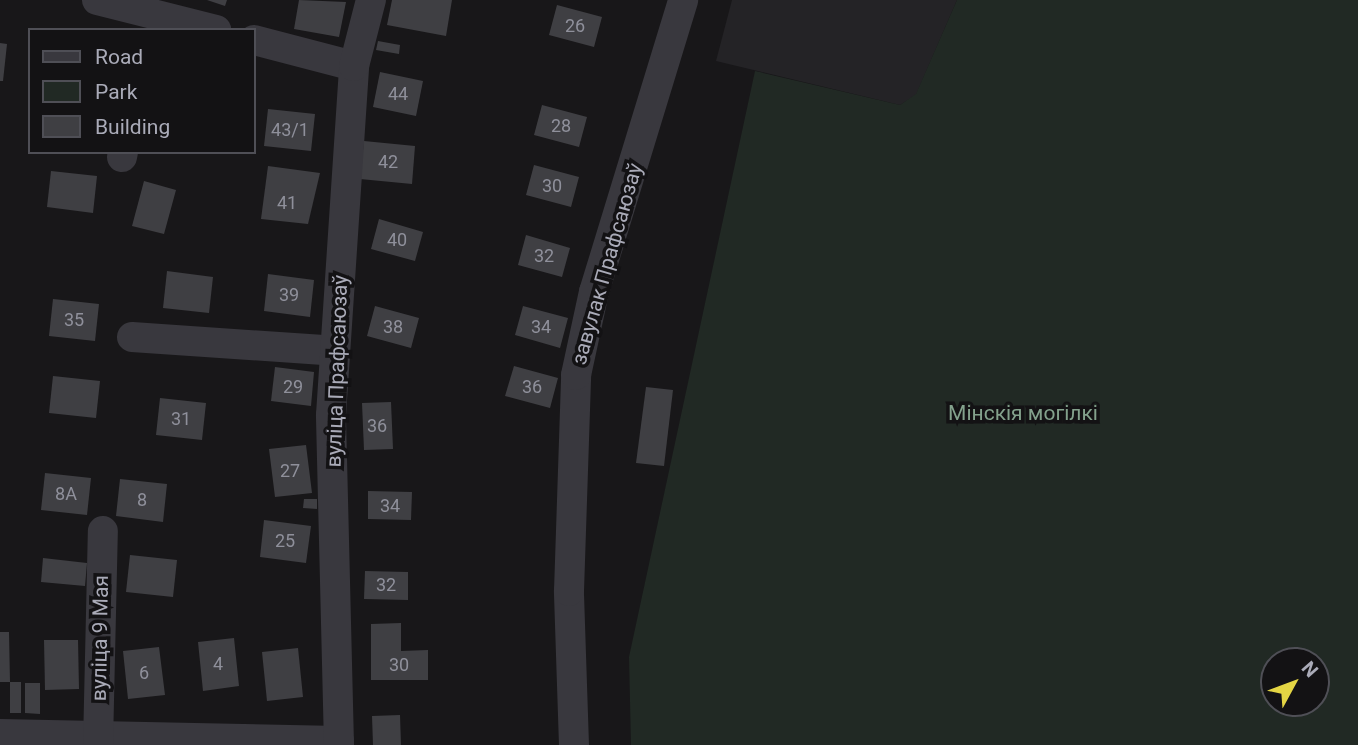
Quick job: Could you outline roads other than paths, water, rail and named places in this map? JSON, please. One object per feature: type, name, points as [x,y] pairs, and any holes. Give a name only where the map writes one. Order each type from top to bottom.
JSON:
[{"type":"street","points":[[97,0],[166,15],[209,28]]},
{"type":"street","name":"вуліца Прафсаюзаў","points":[[339,743],[331,415],[354,66],[371,0]]},
{"type":"street","name":"завулак Прафсаюзаў","points":[[574,745],[569,591],[576,375],[683,0]]},
{"type":"street","points":[[256,41],[354,66]]},
{"type":"street","points":[[132,337],[335,351]]},
{"type":"street","name":"вуліца 9 Мая","points":[[98,741],[103,531]]},
{"type":"street","points":[[0,734],[98,741],[339,743]]},
{"type":"park label","name":"Мінскія могілкі","points":[[1023,413]]}]
